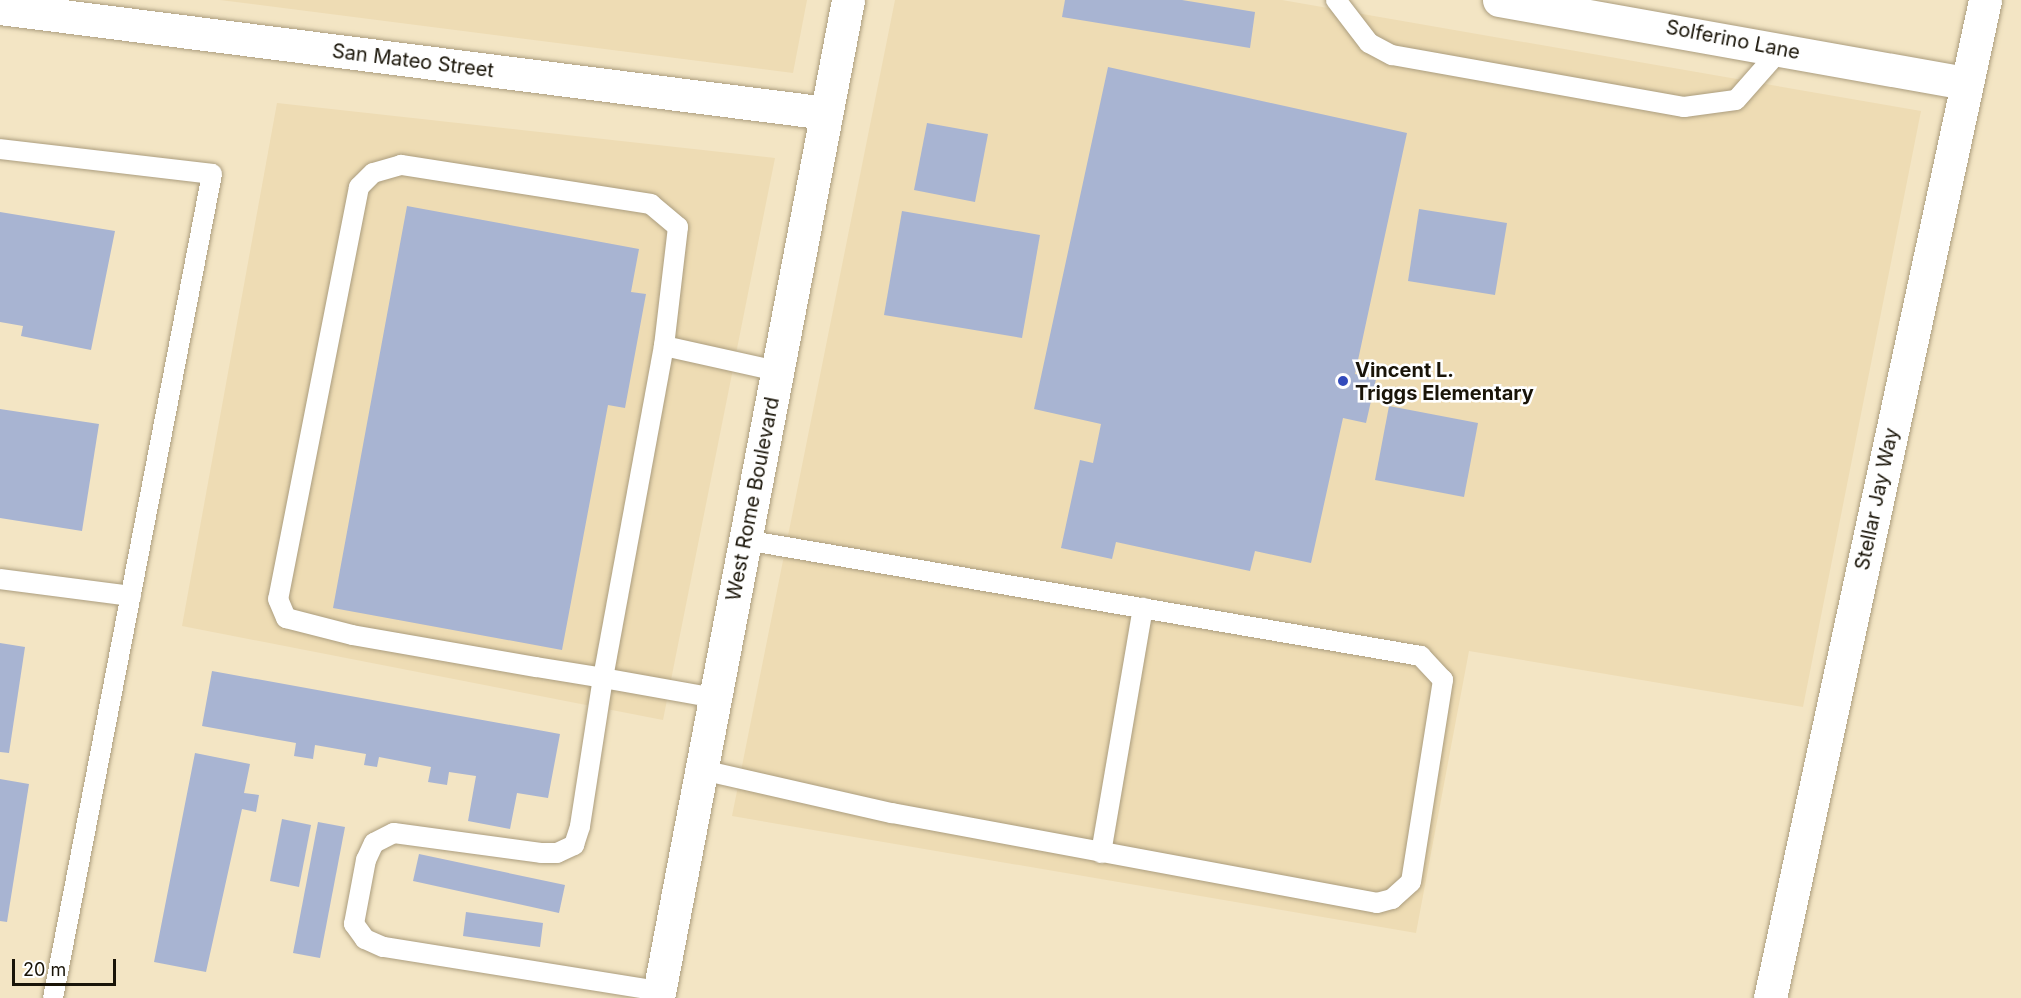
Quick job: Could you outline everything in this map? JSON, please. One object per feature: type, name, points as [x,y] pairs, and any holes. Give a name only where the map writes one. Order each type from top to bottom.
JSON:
[{"type":"street","name":"West Rome Boulevard","points":[[659,994],[848,0]]},
{"type":"street","name":"Solferino Lane","points":[[1499,0],[1967,83]]},
{"type":"street","name":"Stellar Jay Way","points":[[1770,998],[1984,0]]},
{"type":"street","name":"San Mateo Street","points":[[0,8],[83,10],[826,113]]},
{"type":"lane","points":[[1336,0],[1369,43],[1392,55],[1684,107],[1736,100],[1781,49]]},
{"type":"lane","points":[[0,149],[212,174],[53,998]]},
{"type":"lane","points":[[659,994],[382,947],[365,939],[354,924],[366,860],[374,843],[394,833],[541,853],[557,853],[574,845],[603,678],[664,346],[678,226],[651,204],[400,165],[372,173],[359,187],[278,599],[286,618],[603,678],[715,698]]},
{"type":"lane","points":[[664,346],[777,371]]},
{"type":"lane","points":[[702,770],[1101,853],[1377,903],[1392,899],[1411,882],[1443,680],[1434,665],[1421,656],[745,540]]},
{"type":"lane","points":[[0,579],[131,596]]},
{"type":"lane","points":[[1101,853],[1143,608]]},
{"type":"shaded area","points":[[220,0],[807,0],[793,73]]},
{"type":"shaded area","name":"Vincent L. Triggs Elementary","points":[[895,0],[1282,0],[1921,111],[1803,707],[1469,651],[1416,933],[732,816]]},
{"type":"shaded area","points":[[277,103],[775,158],[663,720],[182,626]]},
{"type":"building","points":[[1065,0],[1182,0],[1255,12],[1250,48],[1062,17]]},
{"type":"building","points":[[1108,67],[1407,133],[1355,374],[1376,379],[1366,423],[1343,418],[1311,563],[1255,551],[1250,571],[1116,542],[1112,559],[1061,548],[1080,460],[1093,463],[1101,424],[1034,409]]},
{"type":"building","points":[[927,123],[988,134],[975,202],[914,190]]},
{"type":"building","points":[[407,206],[639,249],[631,292],[646,294],[625,408],[608,405],[562,650],[333,608]]},
{"type":"building","points":[[1419,209],[1507,223],[1495,295],[1408,281]]},
{"type":"building","points":[[902,211],[1040,235],[1022,338],[884,315]]},
{"type":"building","points":[[0,212],[115,231],[91,350],[21,336],[23,326],[0,322]]},
{"type":"building","points":[[1389,406],[1478,423],[1464,497],[1375,480]]},
{"type":"building","points":[[0,409],[99,424],[82,531],[0,518]]},
{"type":"building","points":[[0,643],[25,647],[9,753],[0,752]]},
{"type":"building","points":[[212,671],[560,734],[548,798],[517,793],[510,829],[468,821],[476,776],[449,772],[447,785],[428,782],[431,767],[379,757],[377,767],[364,765],[366,754],[315,745],[313,759],[294,756],[296,743],[202,726]]},
{"type":"building","points":[[195,753],[250,764],[244,793],[259,795],[256,812],[242,809],[206,972],[154,962]]},
{"type":"building","points":[[0,779],[29,784],[7,922],[0,921]]},
{"type":"building","points":[[282,819],[311,825],[299,887],[270,881]]},
{"type":"building","points":[[318,822],[345,827],[320,958],[293,953]]},
{"type":"building","points":[[419,854],[565,885],[559,913],[413,881]]},
{"type":"building","points":[[466,912],[543,923],[540,947],[463,936]]},
{"type":"place","name":"Vincent L. Triggs Elementary","points":[[1343,381]]}]
